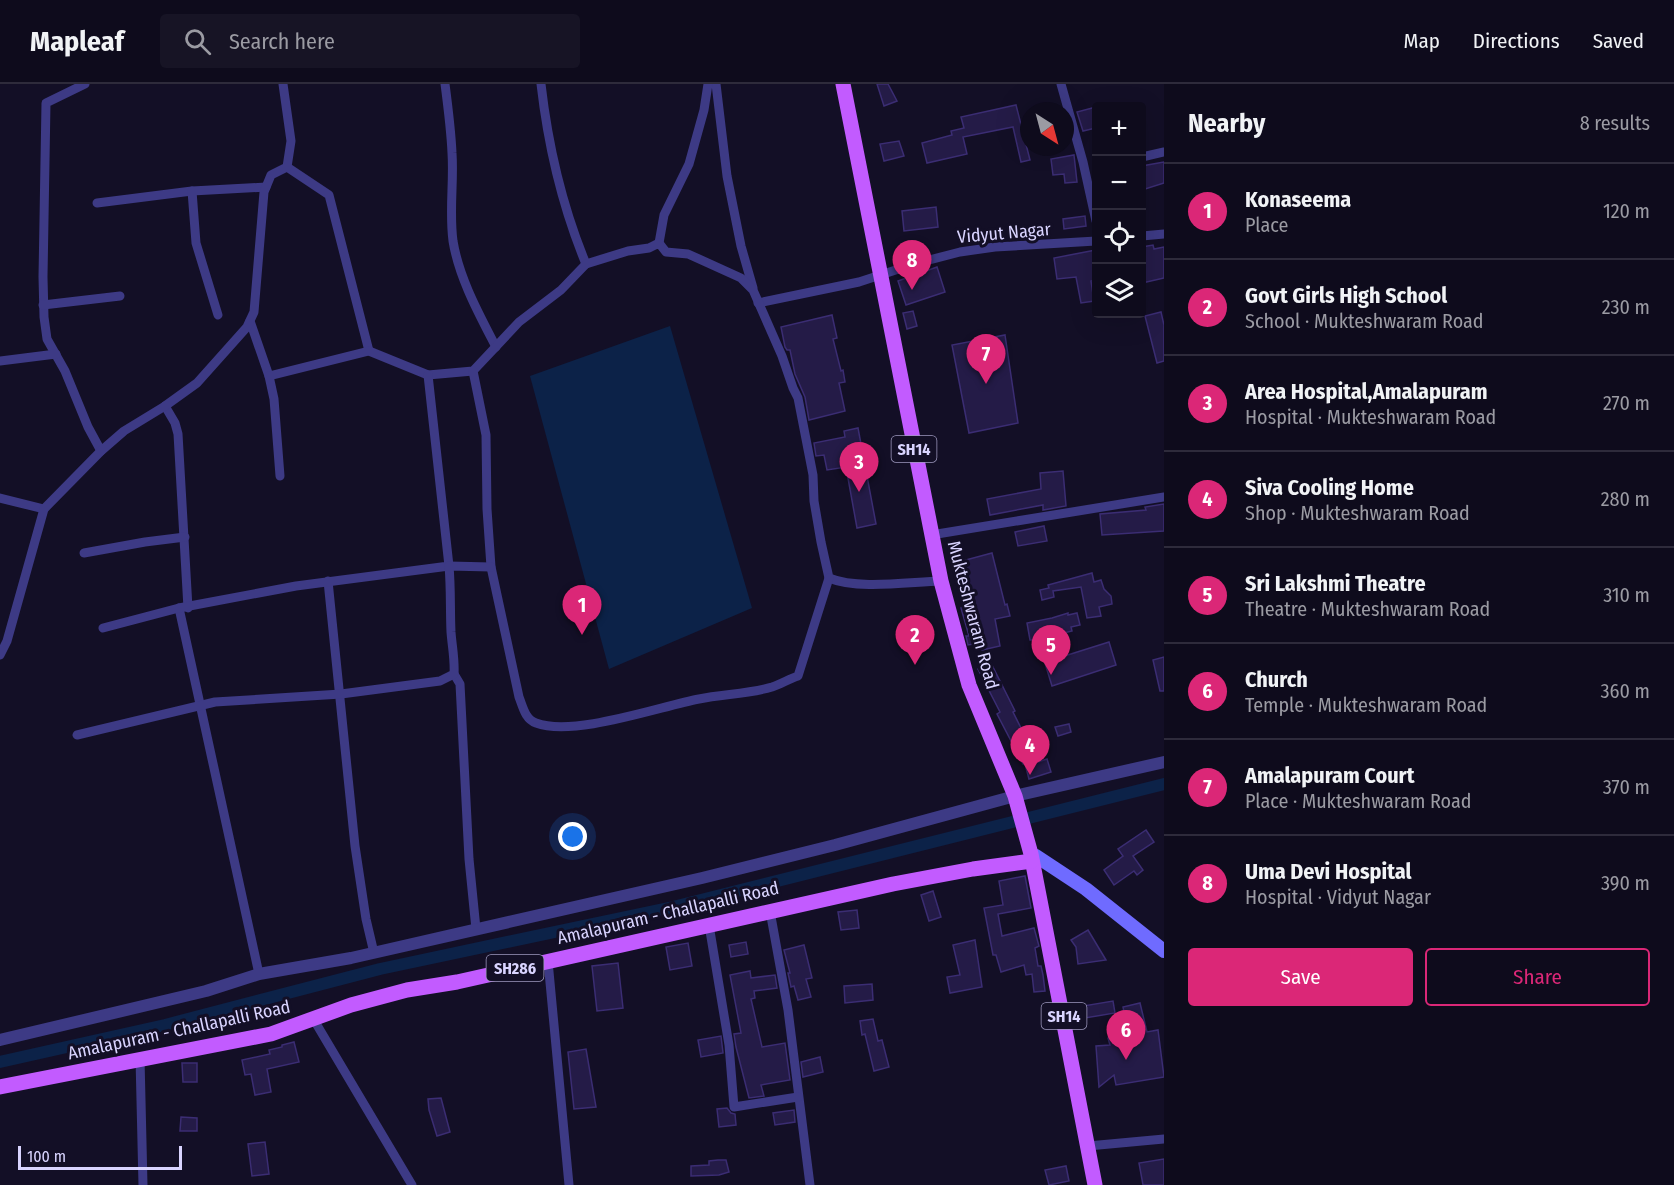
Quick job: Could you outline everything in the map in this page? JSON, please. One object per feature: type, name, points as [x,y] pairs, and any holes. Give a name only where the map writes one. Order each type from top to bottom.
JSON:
[{"type":"main road","name":"Mukteshwaram Road","points":[[843,84],[941,581],[969,685],[1016,801],[1031,855],[1095,1185]]},
{"type":"main road","name":"Amalapuram - Challapalli Road","points":[[0,1087],[271,1034],[351,1005],[407,990],[457,982],[770,910],[1031,855]]},
{"type":"main road","points":[[1031,855],[1086,889],[1164,951]]},
{"type":"street","points":[[85,84],[46,103],[44,305],[47,339],[101,451]]},
{"type":"street","points":[[284,84],[291,141],[287,167]]},
{"type":"street","points":[[445,84],[452,153],[453,242],[463,276],[496,347]]},
{"type":"street","points":[[541,84],[546,129],[554,164],[575,238],[586,264]]},
{"type":"street","points":[[708,84],[704,110],[689,164],[664,215],[659,243],[666,252],[688,254],[741,278],[753,290]]},
{"type":"street","points":[[473,371],[486,435],[487,509],[491,567],[508,651],[525,714],[532,722],[561,726],[594,724],[698,699],[772,687],[798,676],[829,578],[798,398],[753,290],[741,246],[727,176],[716,84]]},
{"type":"street","points":[[1061,84],[1094,210]]},
{"type":"street","points":[[1146,156],[1164,152]]},
{"type":"street","points":[[0,655],[8,641],[44,509],[124,431],[197,383],[247,327],[254,312],[261,211],[266,187],[271,176],[287,167]]},
{"type":"street","points":[[287,167],[329,195],[369,351]]},
{"type":"street","points":[[1085,170],[1092,169]]},
{"type":"street","points":[[97,203],[192,191],[266,187]]},
{"type":"street","points":[[192,191],[196,243],[218,315]]},
{"type":"street","points":[[1146,236],[1164,234]]},
{"type":"street","name":"Vidyut Nagar","points":[[758,303],[859,282],[960,252],[995,247],[1092,241]]},
{"type":"street","points":[[269,376],[369,351],[428,375],[473,371],[519,322],[561,290],[586,264],[628,251],[649,248],[659,243]]},
{"type":"street","points":[[44,305],[120,296]]},
{"type":"street","points":[[250,321],[269,376],[274,399],[280,476]]},
{"type":"street","points":[[0,361],[56,354]]},
{"type":"street","points":[[428,375],[449,566],[452,602],[451,632],[455,663],[453,674],[460,684],[468,839],[476,929]]},
{"type":"street","points":[[165,406],[175,423],[178,434],[185,537],[183,608],[201,705],[259,974]]},
{"type":"street","points":[[932,535],[1164,497]]},
{"type":"street","points":[[0,498],[44,509]]},
{"type":"street","points":[[84,554],[185,537]]},
{"type":"street","points":[[103,628],[183,608],[296,586],[449,566],[491,567]]},
{"type":"street","points":[[829,578],[841,583],[858,585],[941,581]]},
{"type":"street","points":[[328,582],[355,846],[366,919],[374,953]]},
{"type":"street","points":[[76,735],[215,702],[341,694],[440,681],[453,674]]},
{"type":"street","points":[[0,1040],[206,992],[259,974],[374,953],[702,878],[1164,762]]},
{"type":"street","points":[[770,910],[788,1010],[810,1185]]},
{"type":"street","points":[[709,925],[729,1045],[734,1107],[798,1097]]},
{"type":"street","points":[[548,960],[569,1185]]},
{"type":"street","points":[[314,1020],[412,1185]]},
{"type":"street","points":[[140,1059],[142,1185]]},
{"type":"street","points":[[1088,1146],[1164,1139]]},
{"type":"water","points":[[670,326],[752,608],[609,669],[530,376]]},
{"type":"building","points":[[877,84],[888,84],[897,101],[884,106]]},
{"type":"building","points":[[1016,105],[1020,121],[1020,156],[1029,156],[1030,160],[1021,162],[1013,127],[963,137],[967,154],[927,163],[922,143],[952,135],[951,131],[964,128],[961,117]]},
{"type":"building","points":[[1092,108],[1092,129],[1083,131],[1077,112]]},
{"type":"building","points":[[899,141],[904,156],[884,161],[880,144]]},
{"type":"building","points":[[1074,155],[1077,182],[1065,183],[1064,174],[1053,175],[1051,159]]},
{"type":"building","points":[[1164,162],[1164,183],[1146,189],[1146,165]]},
{"type":"building","points":[[936,207],[938,227],[904,231],[902,211]]},
{"type":"building","points":[[1085,216],[1086,226],[1064,229],[1063,219]]},
{"type":"building","points":[[1153,245],[1154,249],[1164,247],[1164,278],[1146,282],[1146,246]]},
{"type":"building","points":[[1092,251],[1092,301],[1081,303],[1076,277],[1057,279],[1054,258]]},
{"type":"building","points":[[937,267],[945,292],[906,305],[898,281]]},
{"type":"building","points":[[913,311],[917,326],[907,329],[903,313]]},
{"type":"building","points":[[1161,312],[1164,325],[1164,361],[1157,363],[1146,316]]},
{"type":"building","points":[[832,315],[837,338],[833,339],[845,382],[839,383],[845,411],[809,420],[805,397],[795,374],[790,350],[785,347],[781,327]]},
{"type":"building","points":[[1005,335],[1018,423],[969,433],[952,345]]},
{"type":"building","points":[[858,428],[876,524],[857,528],[846,467],[827,470],[824,455],[816,456],[814,443],[845,437],[844,431]]},
{"type":"building","points":[[1063,471],[1066,506],[1043,510],[1043,505],[990,515],[987,499],[1041,489],[1040,473]]},
{"type":"building","points":[[1164,504],[1164,531],[1102,535],[1100,514],[1146,510],[1145,507]]},
{"type":"building","points":[[1044,526],[1047,541],[1018,546],[1015,532]]},
{"type":"building","points":[[992,553],[1010,616],[995,619],[1000,646],[982,650],[980,643],[968,645],[966,636],[969,636],[961,608],[973,604],[962,561]]},
{"type":"building","points":[[1092,573],[1094,582],[1101,580],[1104,589],[1111,596],[1112,604],[1099,607],[1101,616],[1087,618],[1081,587],[1053,591],[1054,597],[1042,600],[1040,590],[1049,588],[1048,585]]},
{"type":"building","points":[[1068,613],[1068,615],[1077,613],[1080,625],[1071,627],[1072,631],[1048,637],[1055,659],[1109,642],[1116,665],[1052,686],[1039,640],[1030,640],[1027,623]]},
{"type":"building","points":[[1164,657],[1164,691],[1160,691],[1153,660]]},
{"type":"building","points":[[991,663],[1038,762],[1047,759],[1051,772],[1029,779],[1025,764],[997,714],[1000,712],[978,669]]},
{"type":"building","points":[[1069,724],[1071,732],[1058,736],[1055,727]]},
{"type":"building","points":[[1146,830],[1154,842],[1133,856],[1143,870],[1137,875],[1134,871],[1114,885],[1104,870],[1123,856],[1118,849]]},
{"type":"building","points":[[1025,876],[1031,908],[998,914],[1002,936],[1034,928],[1039,946],[1035,948],[1038,966],[1041,966],[1045,991],[1034,992],[1032,974],[1026,975],[1024,965],[1001,972],[996,955],[993,955],[984,908],[1003,905],[999,881]]},
{"type":"building","points":[[933,891],[941,917],[929,921],[921,895]]},
{"type":"building","points":[[857,910],[859,928],[841,930],[838,912]]},
{"type":"building","points":[[1088,930],[1106,960],[1078,964],[1076,947],[1071,940]]},
{"type":"building","points":[[975,940],[982,987],[950,993],[947,977],[960,975],[953,945]]},
{"type":"building","points":[[746,942],[748,954],[731,957],[729,945]]},
{"type":"building","points":[[688,943],[692,966],[670,970],[666,947]]},
{"type":"building","points":[[804,945],[812,978],[806,979],[811,997],[798,1000],[794,986],[791,987],[784,950]]},
{"type":"building","points":[[618,963],[623,1008],[597,1011],[592,966]]},
{"type":"building","points":[[750,971],[751,978],[775,975],[777,988],[754,991],[755,998],[751,999],[762,1047],[785,1043],[790,1080],[761,1085],[764,1096],[749,1098],[736,1047],[734,1034],[741,1033],[730,975]]},
{"type":"building","points":[[872,984],[873,1000],[845,1003],[844,986]]},
{"type":"building","points":[[1113,1001],[1115,1013],[1085,1018],[1083,1006]]},
{"type":"building","points":[[1140,1003],[1147,1032],[1158,1030],[1164,1077],[1116,1085],[1114,1075],[1099,1087],[1096,1046],[1110,1045],[1108,1038],[1129,1035],[1123,1007]]},
{"type":"building","points":[[873,1019],[878,1041],[882,1040],[889,1067],[874,1071],[865,1034],[862,1035],[860,1021]]},
{"type":"building","points":[[721,1036],[723,1053],[701,1057],[698,1040]]},
{"type":"building","points":[[294,1042],[299,1062],[267,1069],[271,1092],[255,1095],[251,1074],[245,1075],[242,1060],[270,1054],[269,1050]]},
{"type":"building","points":[[586,1049],[596,1107],[574,1109],[568,1052]]},
{"type":"building","points":[[820,1057],[823,1072],[803,1077],[801,1062]]},
{"type":"building","points":[[182,1063],[197,1063],[197,1082],[183,1082]]},
{"type":"building","points":[[441,1098],[450,1132],[437,1136],[428,1099]]},
{"type":"building","points":[[727,1108],[735,1114],[736,1125],[719,1127],[717,1109]]},
{"type":"building","points":[[794,1110],[795,1122],[775,1125],[773,1113]]},
{"type":"building","points":[[181,1117],[197,1118],[197,1131],[180,1131]]},
{"type":"building","points":[[265,1142],[269,1174],[252,1176],[248,1144]]},
{"type":"building","points":[[1164,1159],[1164,1185],[1143,1185],[1139,1163]]},
{"type":"building","points":[[726,1160],[729,1172],[719,1175],[691,1176],[691,1166],[709,1165],[709,1161]]},
{"type":"building","points":[[1066,1166],[1069,1181],[1049,1185],[1045,1170]]},
{"type":"waterway","points":[[0,1062],[165,1025],[380,969],[673,907],[1164,784]]},
{"type":"place","name":"Uma Devi Hospital","points":[[912,290]]},
{"type":"place","name":"Amalapuram Court","points":[[986,384]]},
{"type":"place","name":"Area Hospital,Amalapuram","points":[[859,492]]},
{"type":"place","name":"Konaseema","points":[[582,635]]},
{"type":"place","name":"Govt Girls High School","points":[[915,665]]},
{"type":"place","name":"Sri Lakshmi Theatre","points":[[1051,675]]},
{"type":"place","name":"Siva Cooling Home","points":[[1030,775]]},
{"type":"place","name":"Church","points":[[1126,1060]]}]
